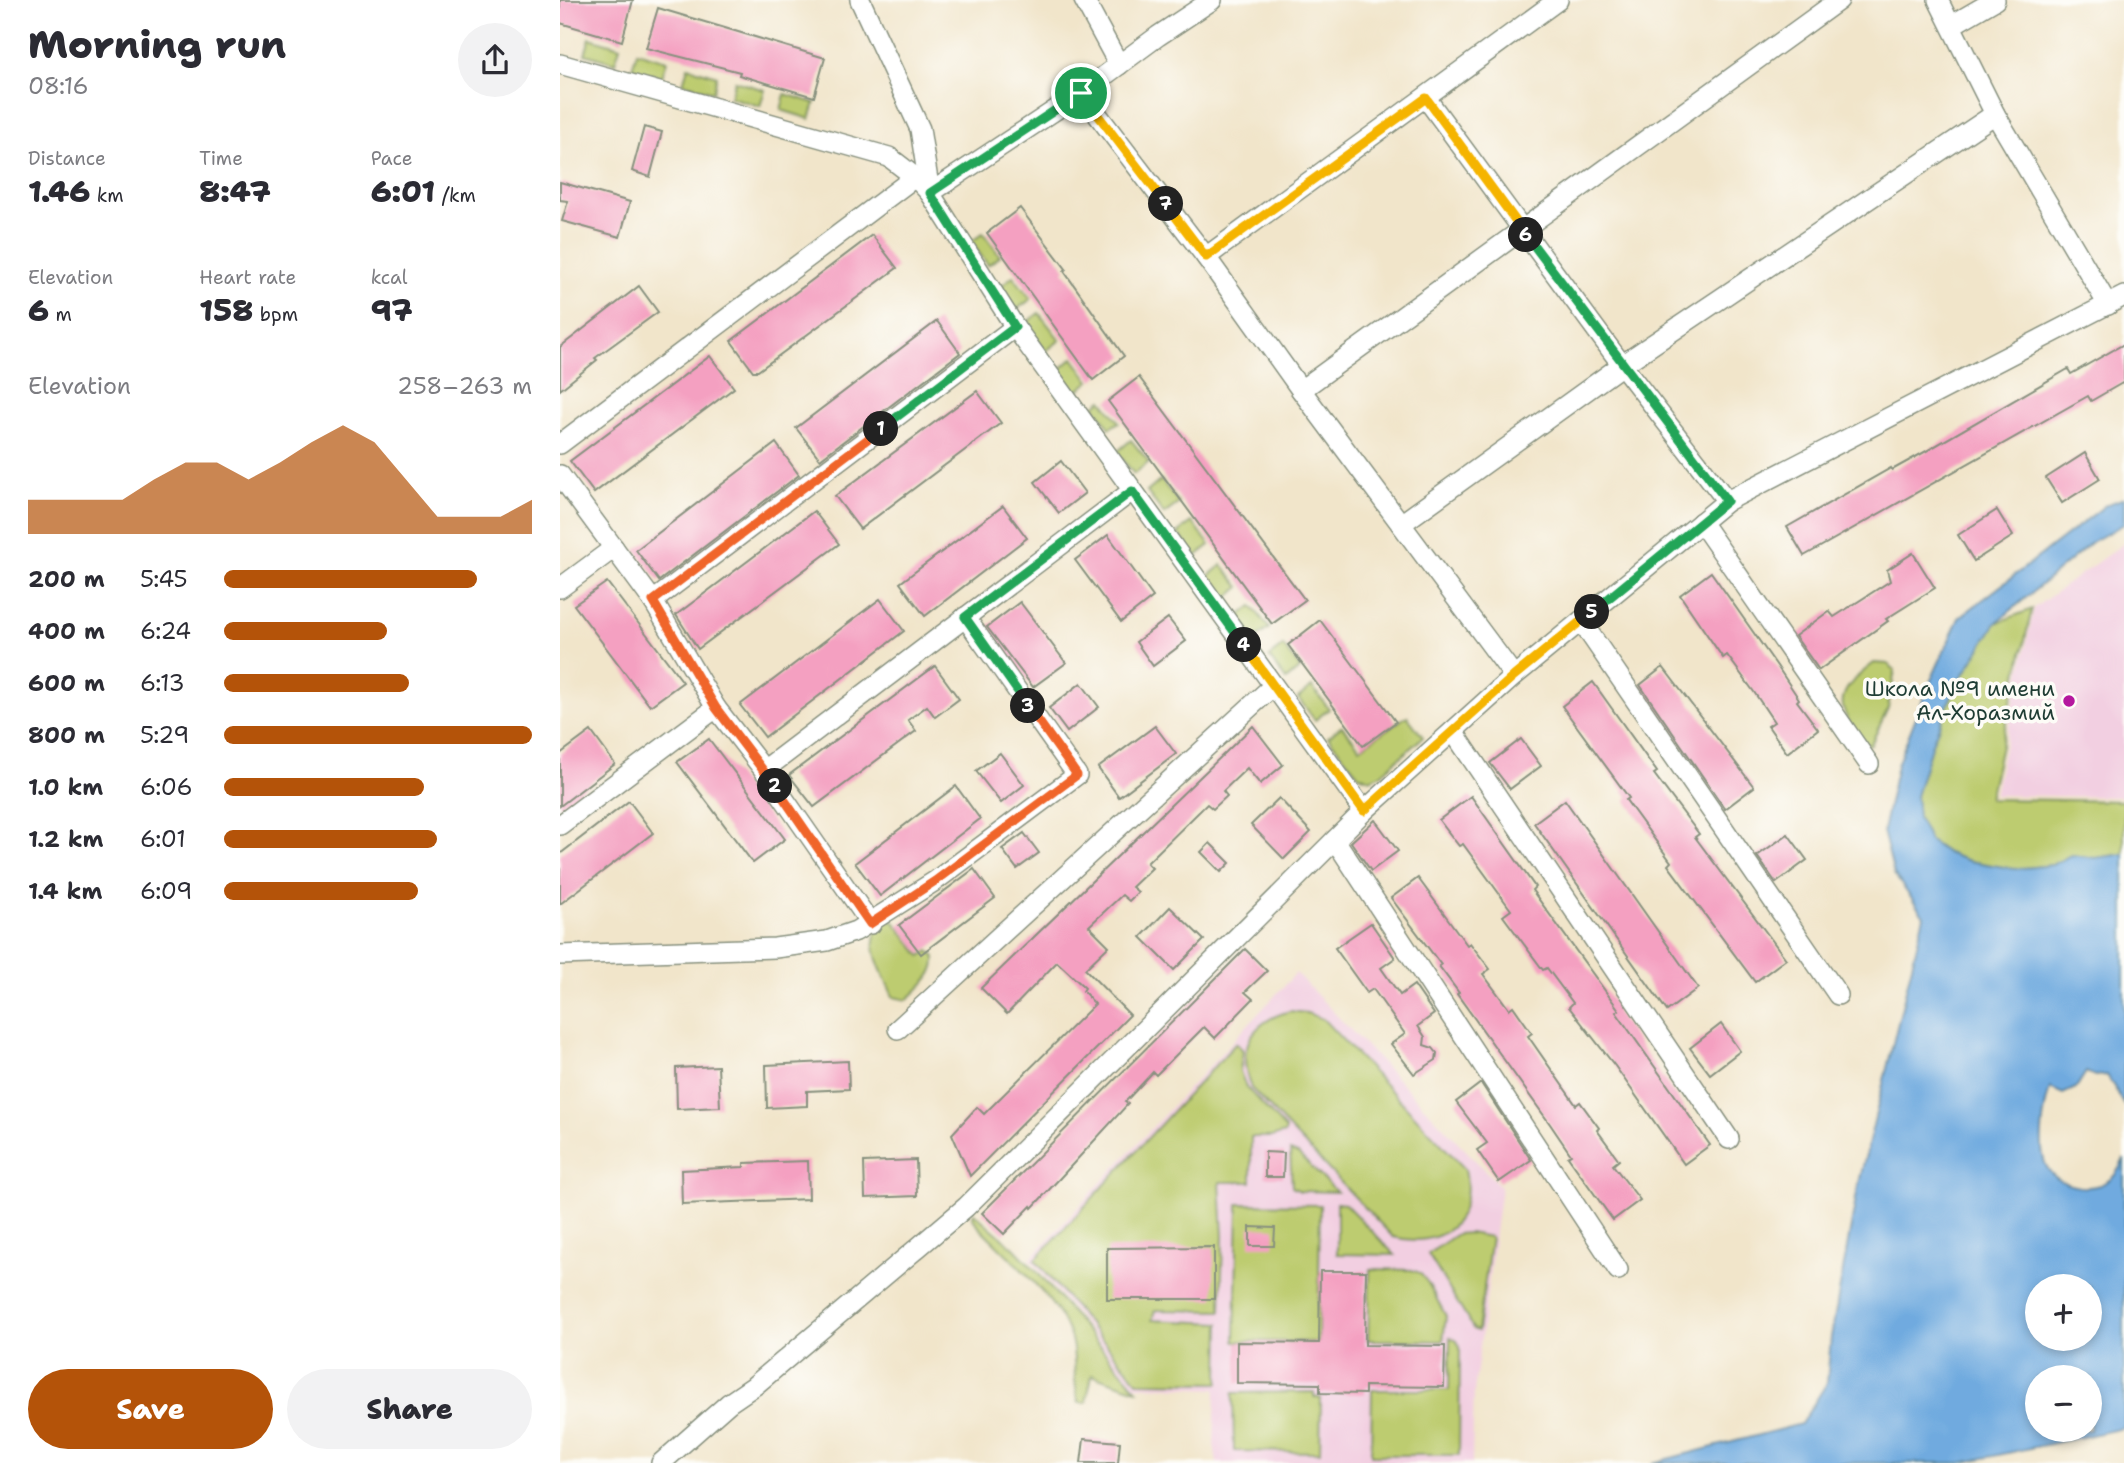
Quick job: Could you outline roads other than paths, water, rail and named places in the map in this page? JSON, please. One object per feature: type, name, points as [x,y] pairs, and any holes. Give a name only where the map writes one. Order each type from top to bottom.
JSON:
[{"type":"street","points":[[860,0],[920,129],[930,193]]},
{"type":"street","points":[[1084,0],[1119,65]]},
{"type":"street","points":[[930,193],[1081,93],[1212,0]]},
{"type":"street","points":[[1206,257],[1558,0]]},
{"type":"street","points":[[1301,390],[1839,0]]},
{"type":"street","points":[[661,1463],[966,1206],[1364,811],[1514,676],[1727,501],[2116,300],[1995,114],[1938,0]]},
{"type":"street","points":[[1952,24],[1995,0]]},
{"type":"street","points":[[560,64],[889,157],[915,177],[930,193],[1015,327],[1364,811]]},
{"type":"street","points":[[1081,93],[1206,257],[1301,390],[1514,676]]},
{"type":"street","points":[[1426,98],[1622,365],[1727,501]]},
{"type":"street","points":[[1401,524],[1622,365],[1995,114]]},
{"type":"street","points":[[560,444],[915,177]]},
{"type":"street","points":[[653,601],[1015,327]]},
{"type":"street","points":[[560,475],[653,601],[716,708],[764,770],[870,924]]},
{"type":"street","points":[[764,770],[1132,491]]},
{"type":"street","points":[[1702,522],[1868,764]]},
{"type":"street","points":[[560,588],[614,548]]},
{"type":"street","points":[[560,955],[775,948],[827,941],[870,924],[935,881],[1077,775],[965,617]]},
{"type":"street","points":[[1581,621],[1838,995]]},
{"type":"street","points":[[898,1029],[1273,686]]},
{"type":"street","points":[[560,825],[716,708]]},
{"type":"street","points":[[1453,731],[1729,1139]]},
{"type":"street","points":[[1335,840],[1618,1270]]},
{"type":"water","points":[[2124,498],[2124,524],[2092,542],[1996,623],[1954,690],[1932,743],[1916,796],[1918,818],[1930,841],[1947,853],[1969,861],[2015,869],[2052,865],[2071,855],[2095,858],[2124,854],[2124,1104],[2107,1075],[2095,1076],[2086,1072],[2076,1088],[2063,1094],[2050,1088],[2045,1106],[2042,1151],[2044,1161],[2054,1176],[2078,1187],[2105,1183],[2116,1174],[2124,1159],[2124,1428],[2102,1433],[2102,1365],[2025,1365],[2025,1442],[2059,1442],[1961,1463],[1652,1463],[1801,1424],[1827,1383],[1831,1337],[1858,1187],[1924,916],[1894,874],[1883,831],[1897,765],[1959,618],[2106,505]]},
{"type":"place","name":"Школа №9 имени Ал-Хоразмий","points":[[2069,701]]}]
